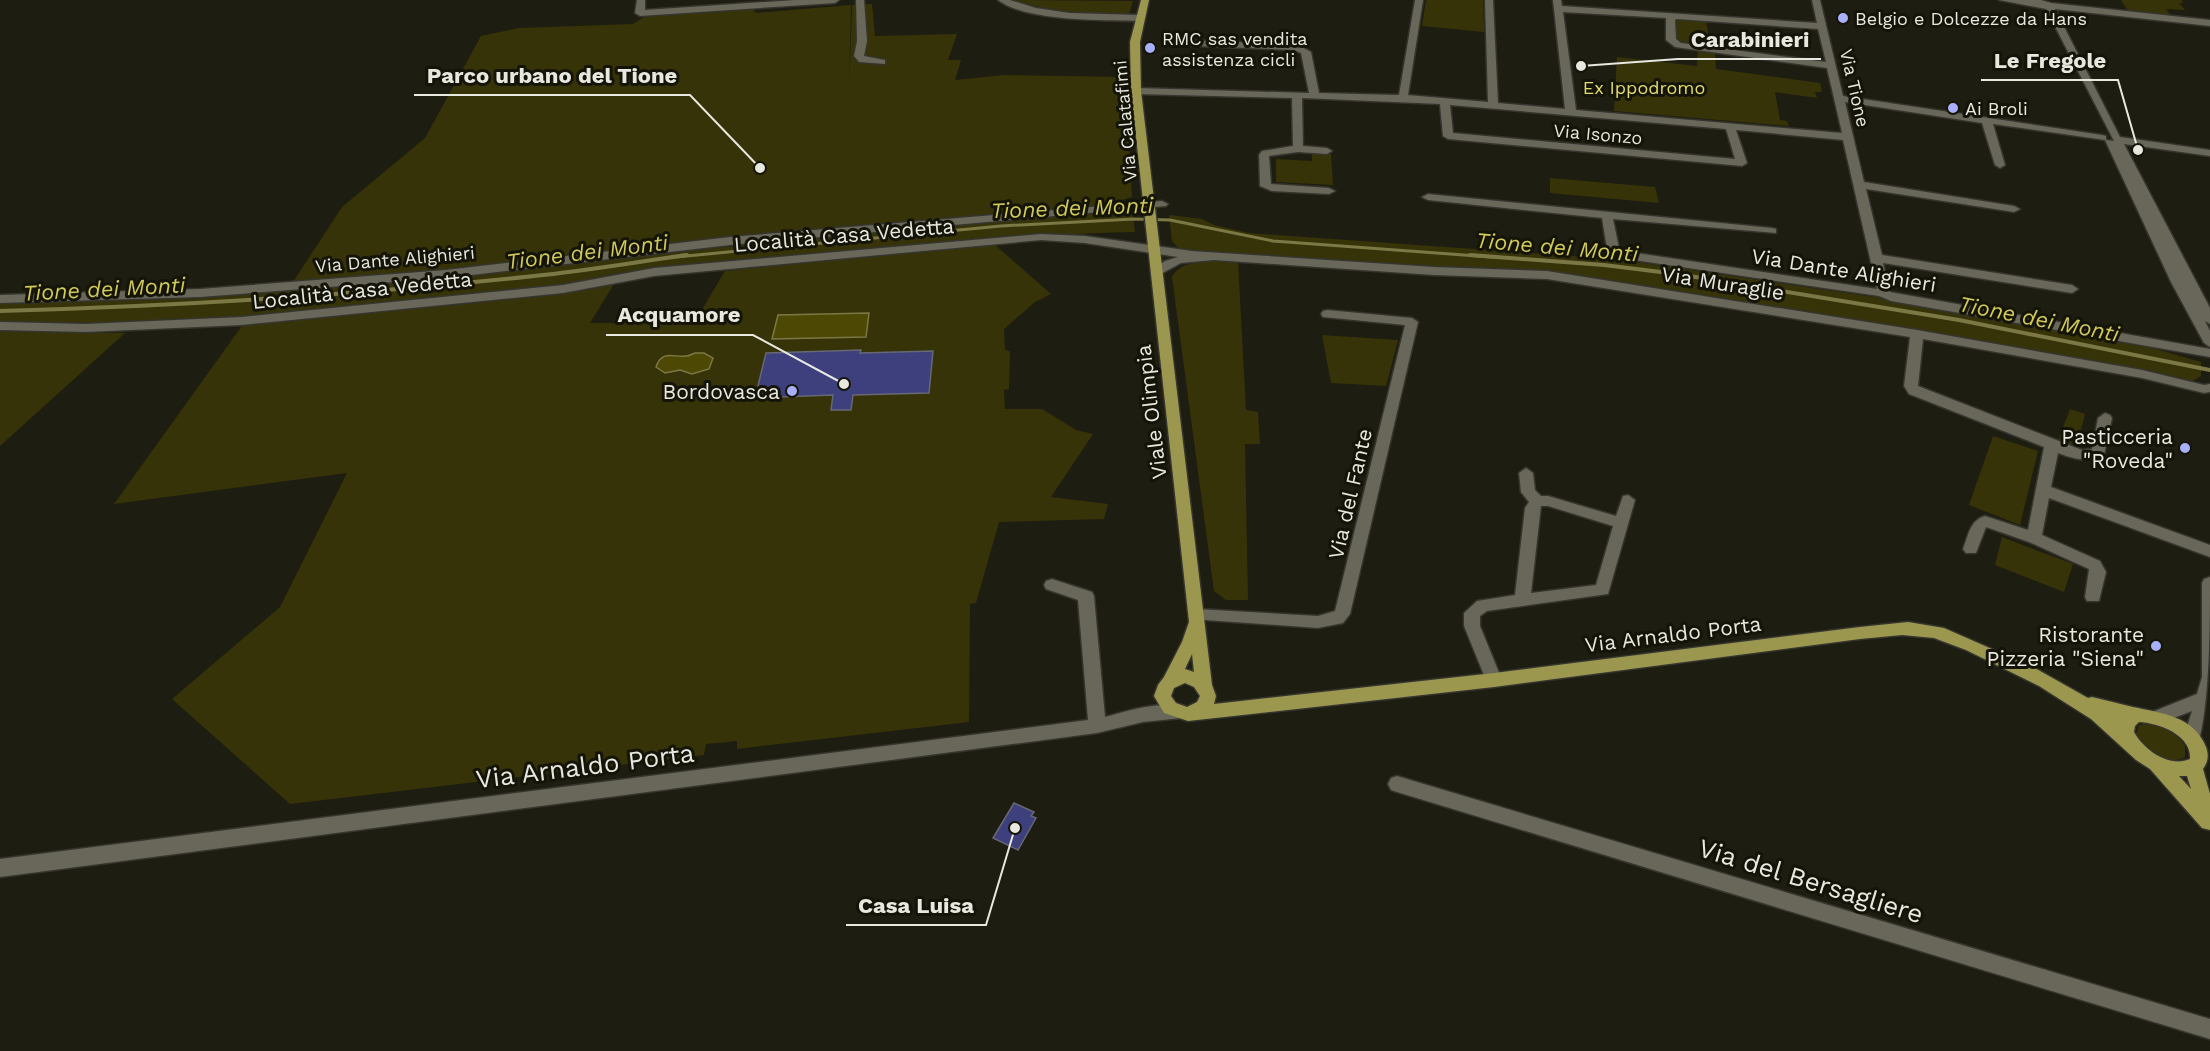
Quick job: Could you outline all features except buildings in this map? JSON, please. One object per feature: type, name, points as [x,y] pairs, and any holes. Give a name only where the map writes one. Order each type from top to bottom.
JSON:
[{"type":"main road","name":"Via Calatafimi","points":[[1145,0],[1135,42],[1136,91],[1149,204]]},
{"type":"main road","name":"Viale Olimpia","points":[[1149,204],[1206,688]]},
{"type":"main road","name":"Viale Olimpia","points":[[1167,684],[1190,642],[1197,615]]},
{"type":"main road","name":"Via Arnaldo Porta","points":[[1185,713],[1494,680],[1860,633],[1916,628],[1950,637],[1974,647],[2078,700],[2108,721],[2145,757],[2155,763],[2187,795],[2210,824]]},
{"type":"main road","points":[[1185,676],[1206,688],[1207,702],[1204,707],[1185,713],[1166,705],[1162,694],[1167,684],[1185,676]]},
{"type":"main road","name":"Via Arnaldo Porta","points":[[1206,688],[1216,700],[1259,706]]},
{"type":"main road","name":"Via Arnaldo Porta","points":[[2078,700],[2111,711],[2158,717]]},
{"type":"main road","points":[[2129,741],[2125,725],[2128,718],[2136,715]]},
{"type":"main road","points":[[2158,717],[2183,730],[2196,746],[2201,762],[2210,824]]},
{"type":"main road","points":[[2155,763],[2177,770],[2201,762]]},
{"type":"street","points":[[641,0],[640,13],[835,0]]},
{"type":"street","points":[[860,0],[862,41],[860,56],[862,60],[882,62]]},
{"type":"street","points":[[1002,0],[1036,12],[1059,16],[1140,18]]},
{"type":"street","points":[[1403,98],[1419,0]]},
{"type":"street","points":[[1489,0],[1493,106]]},
{"type":"street","name":"Via Tione","points":[[1816,0],[1884,291],[1882,293]]},
{"type":"street","points":[[2003,0],[2210,23]]},
{"type":"street","points":[[1571,113],[1558,4],[1672,16],[1821,26]]},
{"type":"street","points":[[2042,4],[2111,139],[2210,320]]},
{"type":"street","points":[[1672,16],[1670,19],[1671,40],[1678,45],[1832,66]]},
{"type":"street","points":[[1176,43],[1296,46],[1306,52],[1314,95]]},
{"type":"street","name":"Via Isonzo","points":[[1136,91],[1403,98],[1848,137]]},
{"type":"street","points":[[1297,94],[1298,149]]},
{"type":"street","points":[[1839,98],[2210,153]]},
{"type":"street","name":"Via Isonzo","points":[[1445,102],[1448,136],[1742,163],[1730,127]]},
{"type":"street","points":[[1986,120],[2000,165]]},
{"type":"street","points":[[2111,139],[2172,272],[2210,343]]},
{"type":"street","points":[[1327,151],[1298,149],[1264,155],[1266,186],[1329,191]]},
{"type":"street","points":[[1859,185],[2014,209]]},
{"type":"street","name":"Via Dante Alighieri","points":[[1428,197],[1772,231]]},
{"type":"street","name":"Via Dante Alighieri","points":[[0,299],[200,293],[446,274],[730,241],[1162,204]]},
{"type":"street","name":"Via Dante Alighieri","points":[[1607,215],[1613,249],[1620,254],[1882,293],[1890,297],[2210,353]]},
{"type":"street","name":"Località Casa Vedetta","points":[[0,326],[86,328],[242,321],[562,289],[654,272],[1041,237],[1075,237],[1214,256]]},
{"type":"street","name":"Via Muraglie","points":[[1157,272],[1167,264],[1179,260],[1214,256],[1434,271],[1547,275],[1917,334],[2142,374],[2204,389],[2210,388]]},
{"type":"street","points":[[1876,258],[2072,289]]},
{"type":"street","name":"Via del Fante","points":[[1197,615],[1318,622],[1337,619],[1342,614],[1412,322],[1327,314]]},
{"type":"street","points":[[1917,334],[1911,386],[1914,391],[2052,445],[2084,455],[2094,456],[2099,452],[2105,418]]},
{"type":"street","points":[[2034,538],[2052,445]]},
{"type":"street","points":[[1526,473],[1528,492],[1537,501],[1548,501],[1620,523]]},
{"type":"street","points":[[2043,490],[2210,551]]},
{"type":"street","points":[[1494,680],[1472,626],[1472,614],[1483,605],[1602,590],[1628,500]]},
{"type":"street","points":[[1522,599],[1532,508],[1537,501]]},
{"type":"street","points":[[1971,549],[1980,524],[1985,521],[2034,538],[2086,559],[2095,565],[2098,572],[2093,597]]},
{"type":"street","points":[[2192,739],[2210,677],[2210,583]]},
{"type":"street","points":[[1052,585],[1086,596],[1103,725]]},
{"type":"street","name":"Viale Olimpia","points":[[1103,725],[1150,702],[1167,684]]},
{"type":"street","points":[[2158,717],[2203,699]]},
{"type":"street","name":"Via Arnaldo Porta","points":[[0,868],[1103,725],[1143,715],[1185,713]]},
{"type":"street","name":"Via del Bersagliere","points":[[1397,784],[2210,1029]]},
{"type":"green space","points":[[1013,0],[1133,1],[1129,14],[1061,13]]},
{"type":"green space","points":[[1426,0],[1483,0],[1484,32],[1422,26]]},
{"type":"green space","points":[[2121,0],[2182,0],[2183,3],[2179,3],[2185,10],[2166,9],[2171,16],[2128,11]]},
{"type":"green space","points":[[872,4],[875,36],[957,34],[948,60],[961,60],[955,80],[1004,75],[1125,77],[1132,197],[1102,206],[670,246],[433,272],[293,282],[342,207],[425,138],[481,36],[519,28],[633,24],[646,16],[752,9],[756,13],[851,5],[849,88],[852,5]]},
{"type":"green space","points":[[1680,19],[1706,20],[1710,44],[1693,44],[1677,40],[1676,21]]},
{"type":"green space","name":"Ex Ippodromo","points":[[1698,51],[1715,53],[1716,69],[1820,83],[1822,92],[1815,92],[1817,98],[1775,92],[1780,120],[1787,121],[1789,126],[1614,111],[1617,57],[1697,66]]},
{"type":"green space","points":[[1312,153],[1331,154],[1333,185],[1276,182],[1276,159],[1312,161]]},
{"type":"green space","points":[[1550,178],[1655,187],[1659,203],[1550,193]]},
{"type":"green space","points":[[1106,212],[1133,215],[1135,232],[993,239],[851,251],[284,314],[142,322],[0,322],[0,303],[165,298],[433,280],[681,251]]},
{"type":"green space","points":[[1169,215],[1202,219],[1214,225],[1249,233],[1615,259],[1888,299],[2142,345],[2201,362],[2201,376],[2190,383],[1930,333],[1572,275],[1181,251],[1172,241]]},
{"type":"green space","points":[[994,244],[1051,294],[1035,302],[1004,329],[1005,350],[1010,351],[1009,389],[1004,390],[1005,409],[1042,409],[1076,430],[1093,434],[1051,497],[1108,504],[1104,519],[999,522],[976,603],[970,604],[969,722],[737,749],[737,741],[706,744],[704,755],[290,804],[172,699],[280,607],[347,473],[114,504],[244,323],[463,304],[614,284],[590,323],[694,323],[725,271]]},
{"type":"green space","points":[[1209,261],[1238,261],[1246,410],[1258,412],[1260,444],[1245,444],[1248,600],[1226,600],[1214,591],[1172,277],[1184,266]]},
{"type":"green space","points":[[0,331],[125,333],[0,446]]},
{"type":"green space","points":[[1322,335],[1398,340],[1386,386],[1331,383]]},
{"type":"green space","points":[[2070,409],[2085,414],[2078,442],[2070,444],[2058,441]]},
{"type":"green space","points":[[1993,436],[2038,451],[2020,525],[1969,505]]},
{"type":"green space","points":[[2002,537],[2073,564],[2064,592],[1995,565]]},
{"type":"green space","points":[[2139,725],[2157,725],[2173,733],[2185,746],[2185,757],[2171,760],[2156,756],[2144,746],[2136,734]]},
{"type":"shaded area","points":[[869,313],[866,337],[772,339],[778,315]]},
{"type":"shaded area","points":[[704,353],[713,358],[709,369],[692,374],[680,370],[665,373],[656,367],[665,356],[687,356]]},
{"type":"waterway","name":"Tione dei Monti","points":[[676,257],[1001,226],[1134,219],[1170,220],[1273,241],[1491,257]]},
{"type":"waterway","name":"Tione dei Monti","points":[[0,311],[201,303],[401,289],[553,274],[687,255]]},
{"type":"waterway","name":"Tione dei Monti","points":[[1470,255],[1604,265],[1677,274],[1959,320],[2210,370]]},
{"type":"place","name":"Belgio e Dolcezze da Hans","points":[[1843,18]]},
{"type":"place","name":"RMC sas vendita assistenza cicli","points":[[1150,48]]},
{"type":"place","name":"Carabinieri","points":[[1581,66]]},
{"type":"place","name":"Ai Broli","points":[[1953,108]]},
{"type":"place","name":"Le Fregole","points":[[2138,150]]},
{"type":"place","name":"Parco urbano del Tione","points":[[760,168]]},
{"type":"place","name":"Acquamore","points":[[844,384]]},
{"type":"place","name":"Bordovasca","points":[[792,391]]},
{"type":"place","name":"Pasticceria \"Roveda\"","points":[[2185,448]]},
{"type":"place","name":"Ristorante Pizzeria \"Siena\"","points":[[2156,646]]},
{"type":"place","name":"Casa Luisa","points":[[1015,828]]}]
